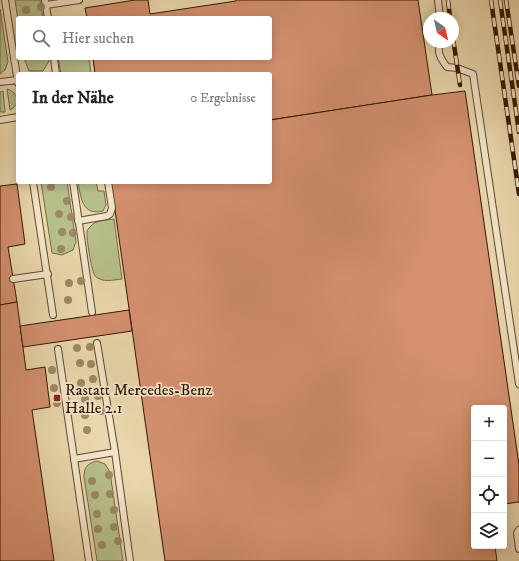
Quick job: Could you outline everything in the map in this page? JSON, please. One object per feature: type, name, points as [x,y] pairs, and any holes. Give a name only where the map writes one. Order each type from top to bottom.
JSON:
[{"type":"lane","points":[[5,0],[17,72]]},
{"type":"lane","points":[[48,16],[45,3],[79,0]]},
{"type":"lane","points":[[438,0],[439,12]]},
{"type":"lane","points":[[438,48],[440,58],[447,67],[458,68],[473,74],[519,384]]},
{"type":"lane","points":[[54,60],[56,72]]},
{"type":"lane","points":[[0,82],[16,80]]},
{"type":"lane","points":[[0,120],[16,117]]},
{"type":"lane","points":[[33,184],[53,315]]},
{"type":"lane","points":[[73,184],[92,312]]},
{"type":"lane","points":[[78,221],[110,214],[112,208],[108,184]]},
{"type":"lane","points":[[13,280],[48,274]]},
{"type":"lane","points":[[97,343],[115,452],[130,561]]},
{"type":"lane","points":[[58,349],[89,561]]},
{"type":"lane","points":[[74,459],[115,452]]},
{"type":"lane","points":[[519,530],[517,532],[519,548]]},
{"type":"green space","points":[[15,0],[40,0],[43,16],[17,16]]},
{"type":"green space","points":[[0,9],[8,62],[5,70],[0,74]]},
{"type":"green space","points":[[25,60],[49,60],[43,71],[29,71]]},
{"type":"green space","points":[[58,60],[89,60],[91,72],[61,72]]},
{"type":"green space","points":[[7,89],[16,95],[16,105],[10,110]]},
{"type":"green space","points":[[3,91],[5,112],[0,112],[0,92]]},
{"type":"green space","points":[[41,184],[67,184],[76,242],[73,250],[62,255],[52,253]]},
{"type":"green space","points":[[78,184],[96,184],[98,191],[104,191],[106,205],[103,211],[91,211],[82,200]]},
{"type":"green space","points":[[114,219],[122,279],[101,280],[95,276],[94,273],[88,247],[87,231],[95,223]]},
{"type":"green space","points":[[97,461],[105,464],[110,472],[123,561],[97,561],[84,477],[87,466]]},
{"type":"building","points":[[135,0],[148,0],[150,14],[236,0],[418,0],[423,34],[423,48],[425,48],[432,95],[272,120],[272,72],[95,72],[93,60],[272,60],[272,16],[87,16],[85,8]]},
{"type":"building","points":[[465,91],[519,465],[519,502],[507,504],[507,405],[471,405],[471,549],[495,549],[497,561],[165,561],[111,184],[272,184],[272,120]]},
{"type":"building","points":[[17,184],[25,244],[8,247],[17,302],[0,305],[0,186]]},
{"type":"building","points":[[17,302],[26,370],[45,367],[50,407],[32,410],[54,561],[0,561],[0,305]]},
{"type":"building","points":[[129,310],[132,331],[23,347],[20,326]]},
{"type":"railway","points":[[448,0],[449,12]]},
{"type":"railway","points":[[491,0],[519,194]]},
{"type":"railway","points":[[500,0],[519,132]]},
{"type":"railway","points":[[506,0],[519,86]]},
{"type":"railway","points":[[454,48],[460,85]]},
{"type":"place","name":"Rastatt Mercedes-Benz Halle 2.1","points":[[57,398]]}]
